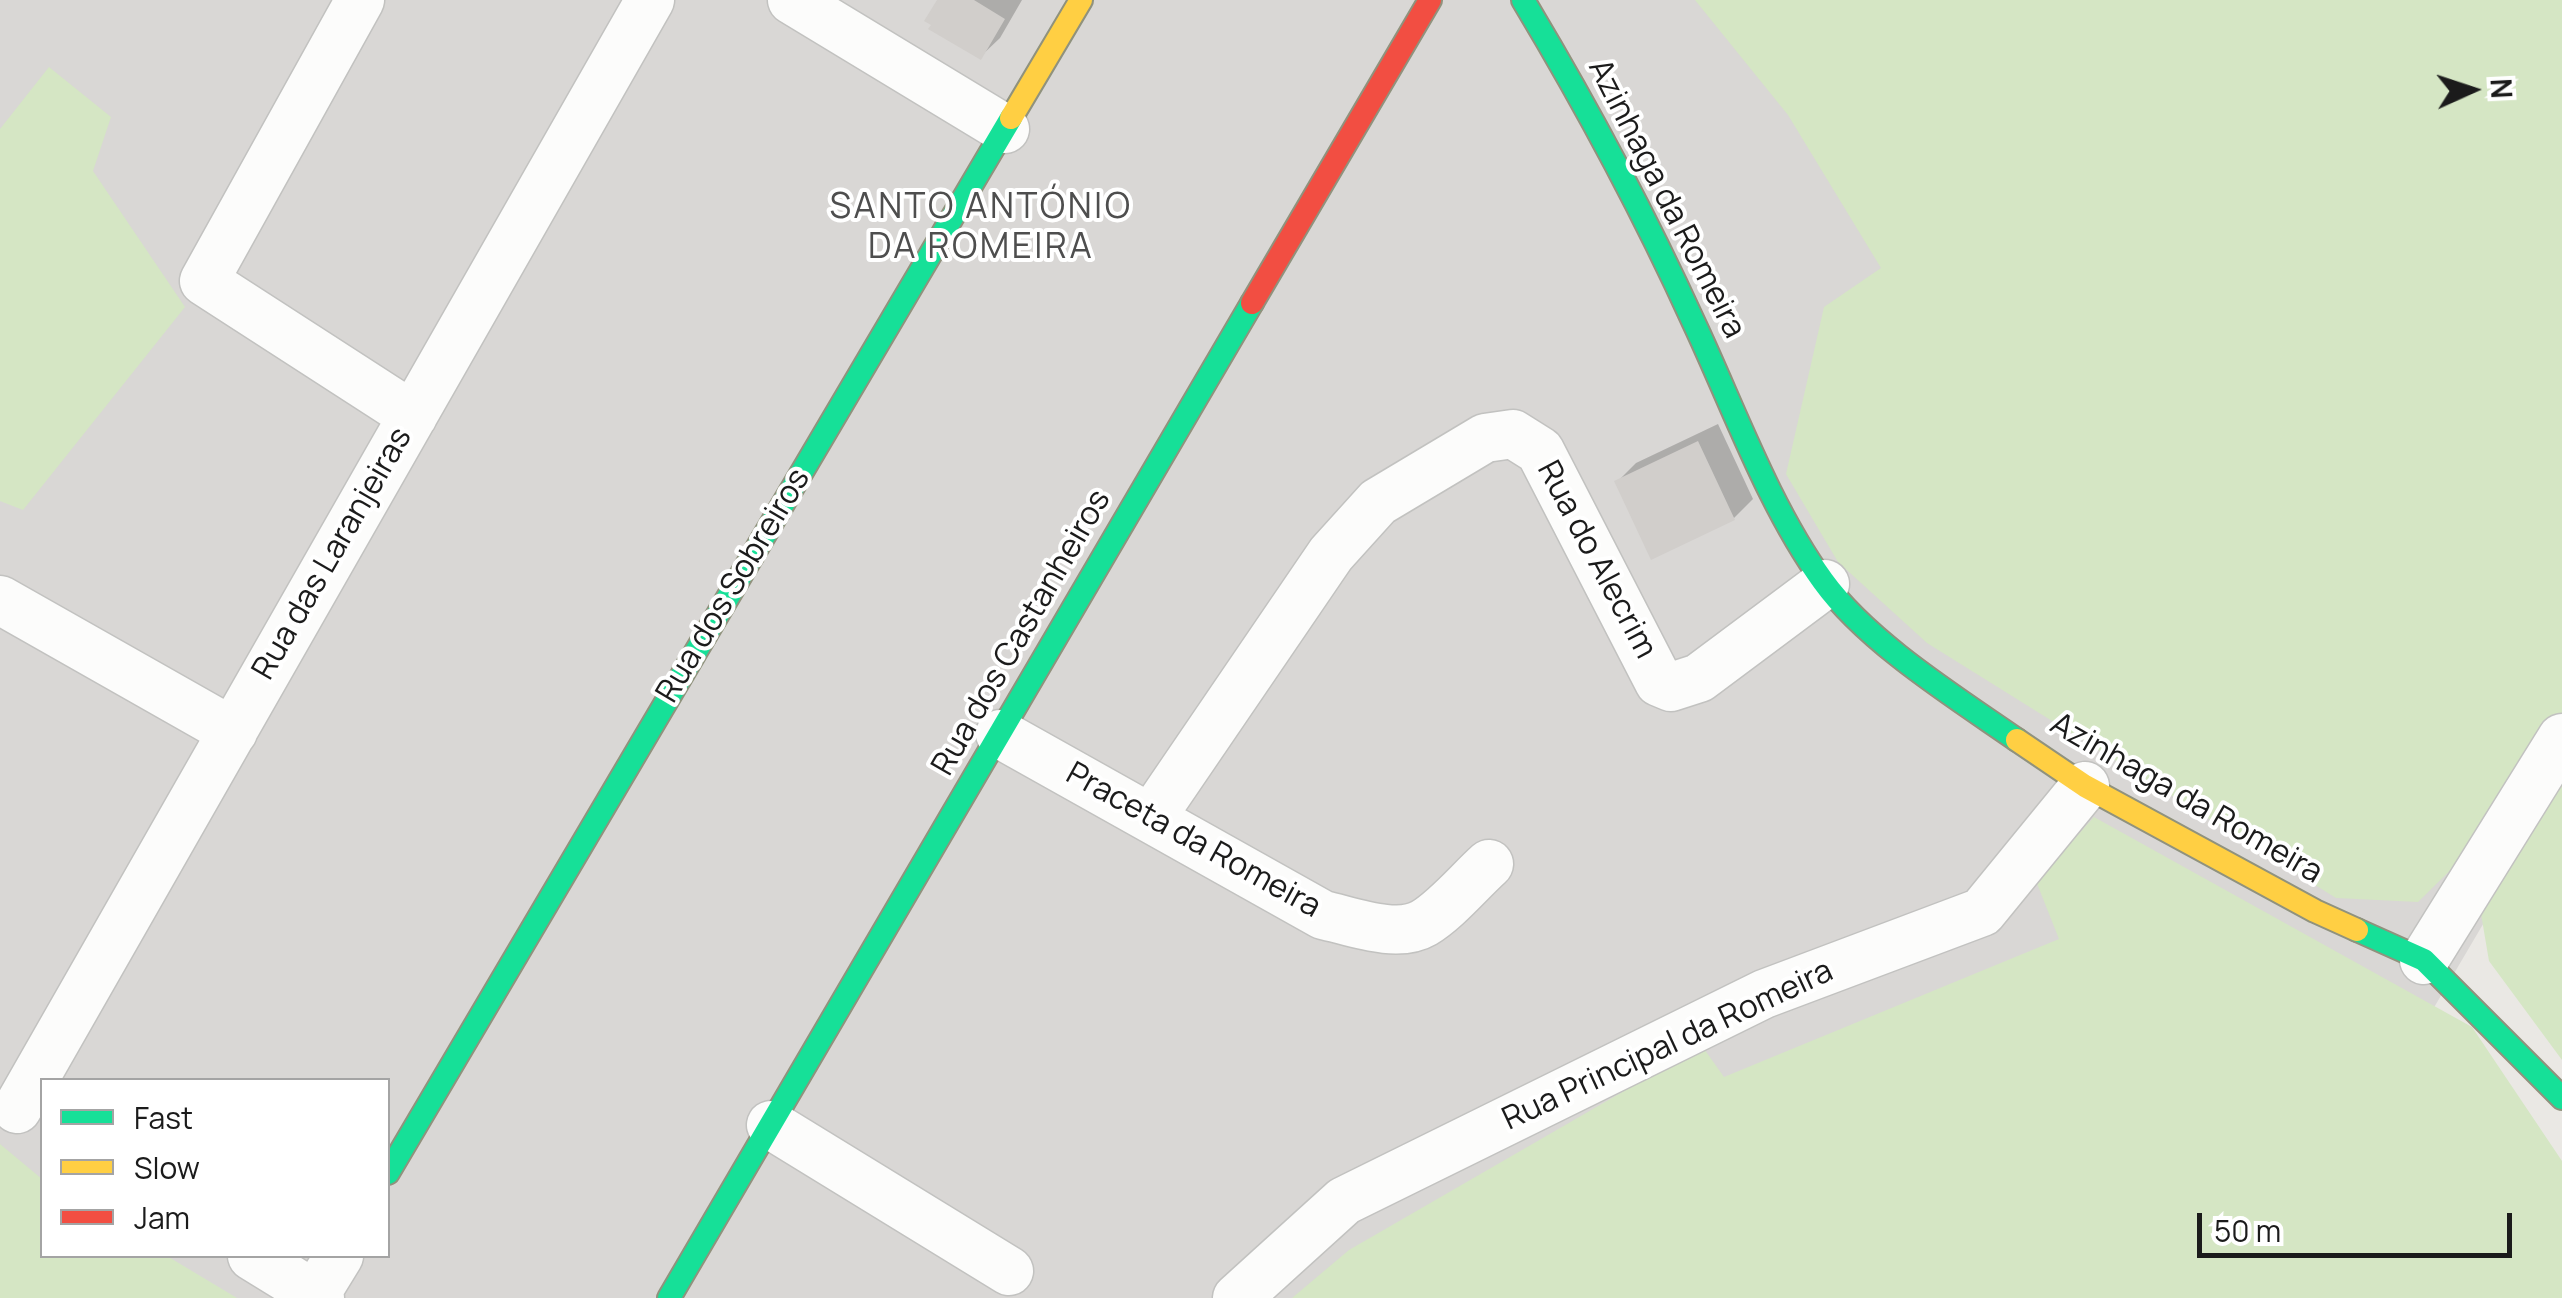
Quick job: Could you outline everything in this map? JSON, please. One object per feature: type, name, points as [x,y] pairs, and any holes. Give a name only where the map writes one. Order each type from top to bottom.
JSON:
[{"type":"street","points":[[360,0],[204,280],[412,416]]},
{"type":"street","name":"Rua das Laranjeiras","points":[[20,1112],[650,0]]},
{"type":"street","points":[[792,0],[1005,130]]},
{"type":"street","name":"Rua dos Sobreiros","points":[[390,1170],[1081,0]]},
{"type":"street","name":"Rua dos Castanheiros","points":[[669,1298],[1430,0]]},
{"type":"street","name":"Azinhaga da Romeira","points":[[1523,0],[1587,106],[1665,259],[1791,532],[1826,584],[1869,629],[1950,694],[2085,786],[2315,911],[2424,960],[2562,1098]]},
{"type":"street","name":"Rua do Alecrim","points":[[1152,818],[1331,554],[1378,502],[1486,438],[1513,434],[1540,451],[1659,682],[1671,687],[1699,678],[1826,584]]},
{"type":"street","points":[[0,600],[232,732]]},
{"type":"street","name":"Praceta da Romeira","points":[[1000,734],[1323,915],[1378,927],[1408,928],[1424,923],[1489,864]]},
{"type":"street","points":[[2424,960],[2562,738]]},
{"type":"street","name":"Rua Principal da Romeira","points":[[1237,1298],[1344,1200],[1764,994],[1982,912],[2085,786]]},
{"type":"street","points":[[771,1125],[1009,1271]]},
{"type":"street","points":[[257,1258],[325,1283]]},
{"type":"shaded area","points":[[0,0],[2562,0],[2562,790],[2263,1298],[0,1298]]},
{"type":"green space","points":[[1695,0],[2562,0],[2562,714],[2474,847],[2418,902],[2336,898],[1927,643],[1838,562],[1786,474],[1824,307],[1881,268],[1788,115]]},
{"type":"green space","points":[[49,67],[111,117],[93,171],[185,307],[23,510],[0,501],[0,129]]},
{"type":"green space","points":[[2562,779],[2562,1060],[2489,961],[2480,908]]},
{"type":"green space","points":[[2094,817],[2472,1027],[2562,1161],[2562,1298],[1292,1298],[1349,1250],[1702,1046],[1724,1077],[2059,939],[2036,881]]},
{"type":"green space","points":[[0,1144],[40,1177],[40,1258],[170,1258],[237,1298],[0,1298]]},
{"type":"building","points":[[937,0],[974,0],[1005,19],[981,60],[928,29],[931,25],[924,21]]},
{"type":"building","points":[[1698,441],[1735,520],[1651,560],[1614,481]]},
{"type":"traffic: fast","points":[[1523,0],[1634,199],[1769,489],[1823,581],[1841,604],[1887,647],[2017,740]]},
{"type":"traffic: fast","points":[[390,1170],[1011,118]]},
{"type":"traffic: fast","points":[[669,1298],[1252,303]]},
{"type":"traffic: fast","points":[[2357,930],[2424,960],[2562,1098]]},
{"type":"traffic: slow","points":[[1011,118],[1081,0]]},
{"type":"traffic: slow","points":[[2017,740],[2085,786],[2357,930]]},
{"type":"traffic: jam","points":[[1252,303],[1430,0]]},
{"type":"district","name":"SANTO ANTÓNIO DA ROMEIRA","points":[[981,228]]}]
